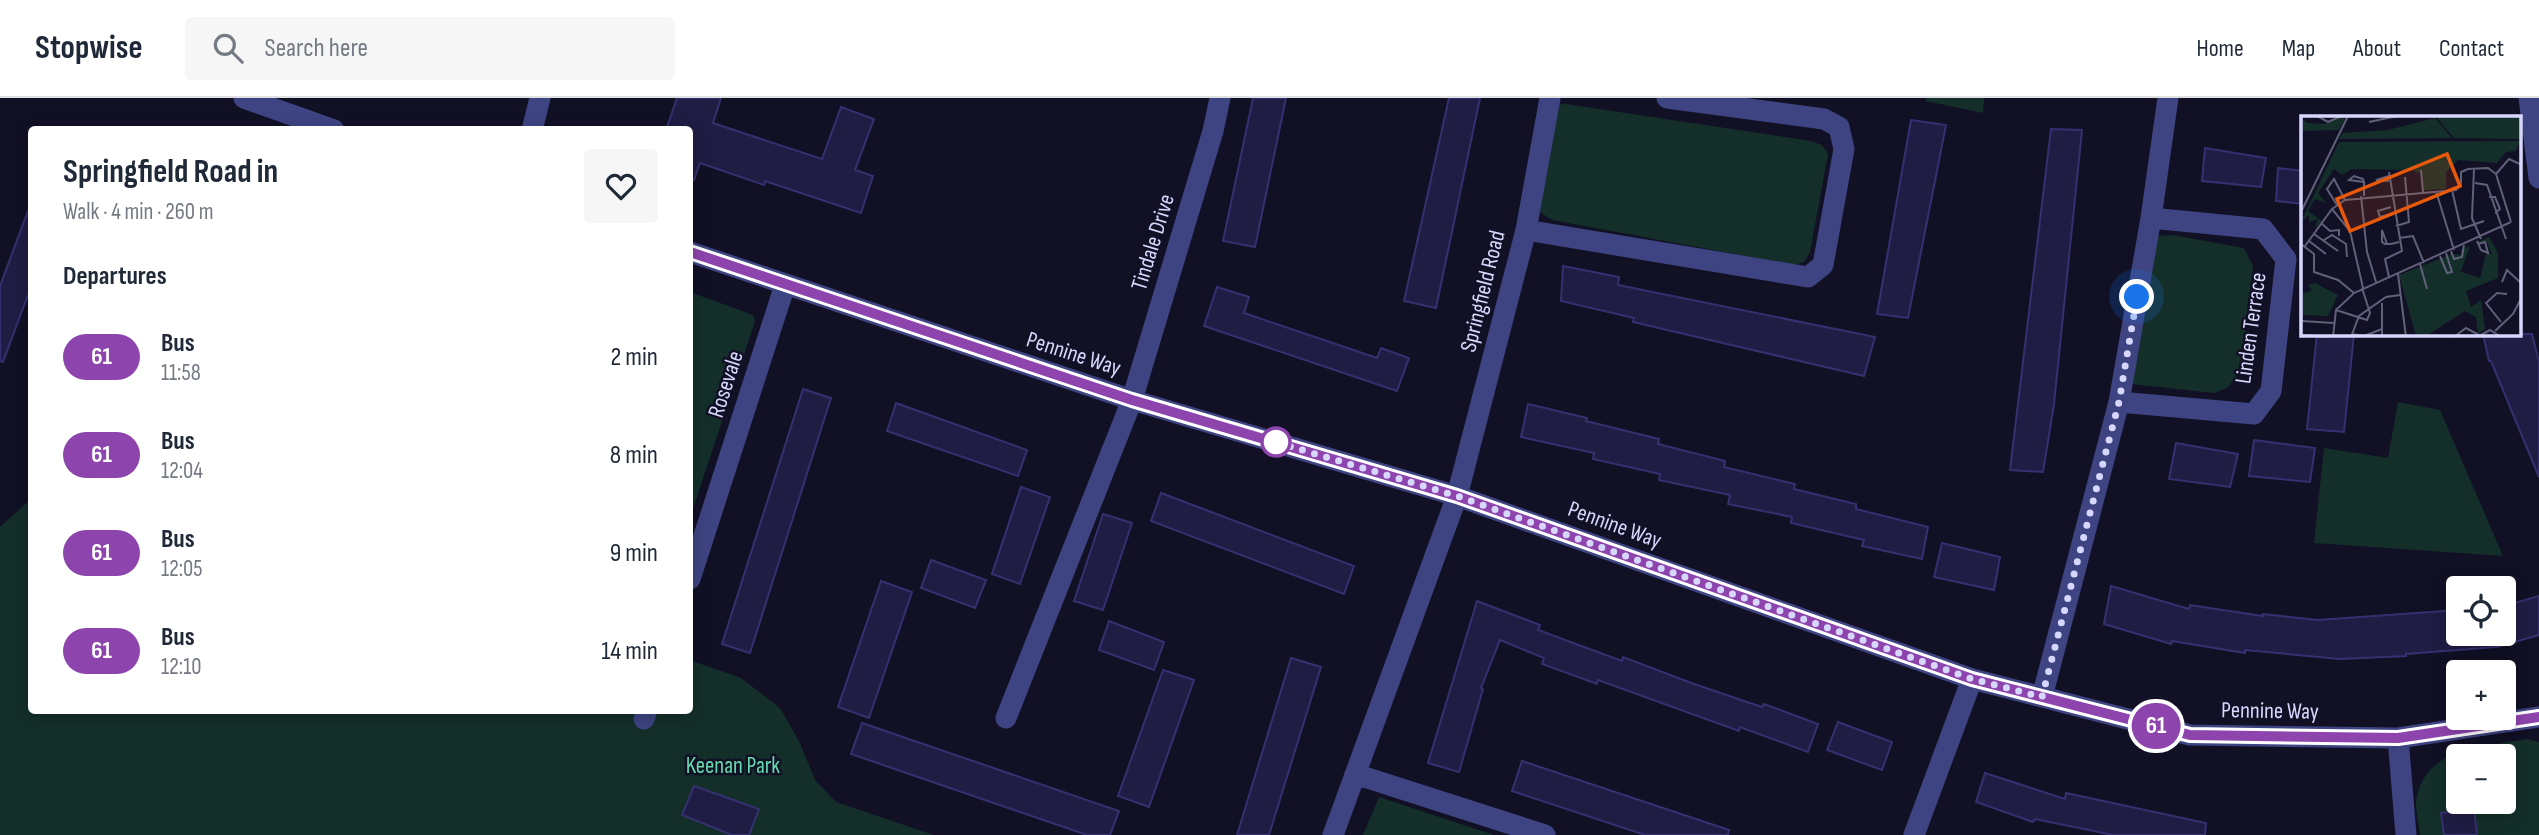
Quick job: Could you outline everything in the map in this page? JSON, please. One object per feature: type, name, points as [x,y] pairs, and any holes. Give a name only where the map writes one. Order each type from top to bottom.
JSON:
[{"type":"street","points":[[244,98],[303,125]]},
{"type":"street","points":[[533,126],[540,98]]},
{"type":"street","name":"Tindale Drive","points":[[1006,718],[1132,400],[1213,131],[1220,98]]},
{"type":"street","name":"Springfield Road","points":[[1334,835],[1457,496],[1525,230],[1550,98]]},
{"type":"street","points":[[1525,230],[1808,277],[1823,265],[1844,149],[1839,127],[1824,119],[1667,98]]},
{"type":"street","points":[[2042,697],[2119,402],[2151,218],[2168,98]]},
{"type":"street","points":[[2529,98],[2539,178]]},
{"type":"street","name":"Linden Terrace","points":[[2119,402],[2254,414],[2271,391],[2286,259],[2263,229],[2151,218]]},
{"type":"street","name":"Pennine Way","points":[[693,253],[1132,400],[1457,496],[1972,679],[2190,735],[2398,738],[2539,718]]},
{"type":"street","name":"Rosevale","points":[[693,570],[785,285]]},
{"type":"street","points":[[1914,835],[1972,679]]},
{"type":"street","points":[[2398,738],[2406,835]]},
{"type":"street","points":[[1355,774],[1545,835]]},
{"type":"green space","points":[[1926,98],[1984,98],[1983,113],[1926,101]]},
{"type":"green space","points":[[1566,104],[1811,141],[1822,145],[1828,154],[1810,252],[1804,262],[1794,265],[1552,220],[1537,210],[1552,105]]},
{"type":"green space","points":[[2173,235],[2244,248],[2253,266],[2241,371],[2227,388],[2214,393],[2131,384],[2156,236]]},
{"type":"green space","points":[[693,293],[753,315],[755,321],[693,509]]},
{"type":"green space","points":[[2398,402],[2440,410],[2503,556],[2314,543],[2324,448],[2388,458]]},
{"type":"green space","name":"Keenan Park","points":[[28,502],[28,714],[693,714],[693,661],[741,678],[780,708],[800,743],[815,780],[836,802],[934,835],[0,835],[0,527]]},
{"type":"green space","points":[[2527,739],[2539,742],[2539,835],[2420,835],[2417,796],[2423,780],[2433,767],[2446,758],[2446,814],[2516,814],[2516,744],[2496,744]]},
{"type":"green space","points":[[1379,797],[1494,835],[1363,835]]},
{"type":"building","points":[[677,98],[721,98],[713,123],[822,159],[841,107],[874,119],[855,170],[873,176],[861,213],[700,163],[693,180],[693,126],[667,126]]},
{"type":"building","points":[[1253,98],[1286,98],[1255,247],[1223,241]]},
{"type":"building","points":[[1449,98],[1480,98],[1436,308],[1404,301]]},
{"type":"building","points":[[1911,120],[1946,125],[1908,318],[1877,314]]},
{"type":"building","points":[[2051,129],[2082,130],[2054,404],[2043,472],[2010,470]]},
{"type":"building","points":[[2205,148],[2266,158],[2261,187],[2202,181]]},
{"type":"building","points":[[2278,168],[2301,171],[2301,204],[2276,201]]},
{"type":"building","points":[[28,211],[28,295],[3,362],[0,361],[0,286]]},
{"type":"building","points":[[1563,266],[1619,277],[1618,285],[1875,337],[1864,376],[1633,322],[1634,318],[1561,301]]},
{"type":"building","points":[[1217,287],[1249,297],[1244,313],[1377,358],[1381,348],[1409,358],[1397,391],[1204,326]]},
{"type":"building","points":[[2532,334],[2539,362],[2539,477],[2491,361],[2483,336]]},
{"type":"building","points":[[2317,336],[2354,336],[2344,432],[2307,429]]},
{"type":"building","points":[[803,389],[831,398],[750,653],[722,644]]},
{"type":"building","points":[[896,403],[1027,450],[1018,476],[887,431]]},
{"type":"building","points":[[1528,404],[1659,439],[1658,444],[1725,461],[1724,467],[1795,484],[1794,489],[1856,504],[1856,509],[1928,527],[1922,559],[1862,546],[1864,540],[1791,523],[1792,517],[1728,504],[1730,495],[1659,480],[1660,474],[1593,459],[1594,453],[1521,437]]},
{"type":"building","points":[[2254,440],[2315,448],[2310,482],[2249,476]]},
{"type":"building","points":[[2176,443],[2238,454],[2230,487],[2169,479]]},
{"type":"building","points":[[1021,487],[1050,497],[1020,584],[992,574]]},
{"type":"building","points":[[1161,493],[1354,566],[1344,594],[1151,521]]},
{"type":"building","points":[[1103,514],[1132,523],[1103,610],[1074,601]]},
{"type":"building","points":[[1942,543],[2000,557],[1994,590],[1934,577]]},
{"type":"building","points":[[931,560],[986,580],[975,608],[921,588]]},
{"type":"building","points":[[881,581],[912,592],[869,718],[838,707]]},
{"type":"building","points":[[2111,586],[2189,609],[2190,605],[2263,616],[2317,620],[2446,611],[2446,646],[2500,646],[2406,656],[2340,659],[2245,650],[2245,653],[2172,641],[2171,644],[2104,624]]},
{"type":"building","points":[[2539,596],[2539,635],[2516,642],[2516,603]]},
{"type":"building","points":[[1477,601],[1540,625],[1538,630],[1622,661],[1623,657],[1694,684],[1762,707],[1764,704],[1818,724],[1808,752],[1740,727],[1739,731],[1598,680],[1597,684],[1542,664],[1544,658],[1500,640],[1481,688],[1483,689],[1459,772],[1428,763]]},
{"type":"building","points":[[1109,621],[1164,642],[1154,670],[1099,650]]},
{"type":"building","points":[[1291,658],[1321,667],[1269,835],[1237,835]]},
{"type":"building","points":[[1163,670],[1194,680],[1149,807],[1118,796]]},
{"type":"building","points":[[1838,722],[1892,742],[1882,770],[1827,750]]},
{"type":"building","points":[[862,723],[1119,811],[1110,835],[1087,835],[851,754]]},
{"type":"building","points":[[1522,761],[1729,830],[1728,835],[1645,835],[1512,791]]},
{"type":"building","points":[[1985,773],[2065,799],[2066,793],[2206,823],[2205,835],[2113,835],[2035,819],[2033,822],[1976,802]]},
{"type":"building","points":[[694,786],[759,809],[749,835],[732,835],[682,815]]},
{"type":"building","points":[[2441,813],[2475,814],[2477,835],[2444,835]]},
{"type":"bus line","name":"61","points":[[693,253],[1132,400],[1457,496],[1972,679],[2190,735],[2398,738],[2539,717]]},
{"type":"route","points":[[1276,442],[1265,439],[1457,496],[1972,679],[2042,697],[2119,402],[2137,297]]}]
